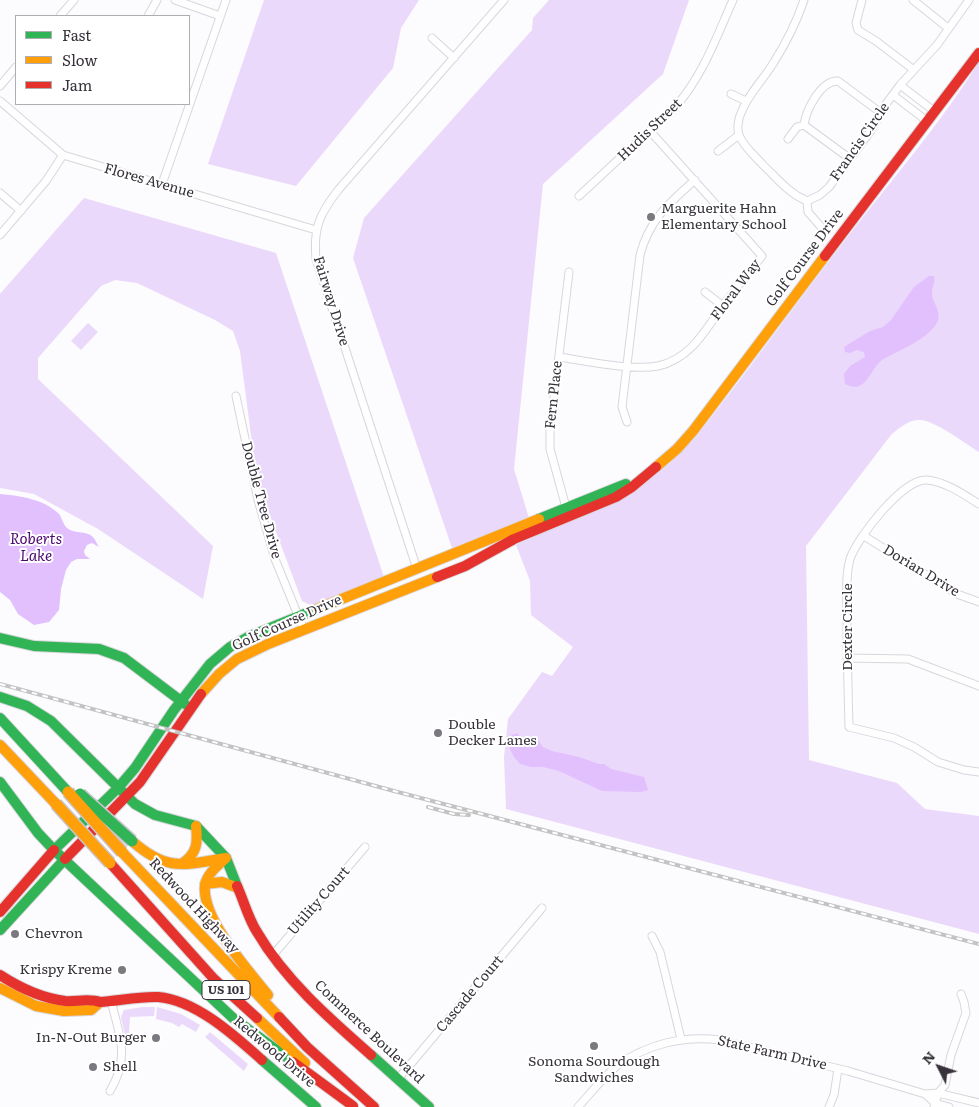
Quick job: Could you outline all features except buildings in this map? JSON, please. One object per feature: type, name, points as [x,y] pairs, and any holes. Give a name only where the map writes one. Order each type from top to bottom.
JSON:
[{"type":"main road","name":"Golf Course Drive","points":[[0,930],[140,782],[192,708],[219,674],[238,659],[304,630],[465,566],[567,512],[647,474],[677,449],[693,431],[979,53]]},
{"type":"main road","name":"Golf Course Drive","points":[[0,912],[54,850],[118,788],[135,768],[181,701],[210,664],[230,647],[248,637],[299,616],[567,512]]},
{"type":"main road","points":[[0,638],[34,646],[76,647],[106,651],[124,658],[192,708]]},
{"type":"main road","name":"Commerce Boulevard","points":[[0,698],[27,706],[41,713],[118,788],[144,810],[155,815],[196,826],[226,858],[256,930],[273,955],[314,1004],[429,1107]]},
{"type":"main road","name":"Redwood Highway","points":[[2,720],[70,790],[122,852],[307,1047],[374,1107]]},
{"type":"main road","name":"US 101","points":[[0,745],[110,863],[214,979],[353,1107]]},
{"type":"main road","points":[[0,782],[38,833],[54,850],[233,1018],[353,1107]]},
{"type":"main road","points":[[70,790],[157,860],[168,863],[183,863],[226,858]]},
{"type":"main road","points":[[183,863],[192,857],[196,850],[198,843],[196,826]]},
{"type":"main road","points":[[226,858],[216,867],[205,884],[206,904],[210,914],[234,950],[307,1047]]},
{"type":"main road","points":[[205,884],[221,881],[238,888]]},
{"type":"main road","name":"Redwood Drive","points":[[0,975],[17,986],[39,995],[68,1000],[90,999],[105,1002],[158,996],[192,1007],[238,1039],[316,1107]]},
{"type":"main road","name":"Redwood Drive","points":[[0,988],[36,1006],[64,1011],[91,1010],[105,1002]]},
{"type":"street","points":[[61,15],[74,0]]},
{"type":"street","points":[[149,15],[157,0]]},
{"type":"street","points":[[175,0],[220,16]]},
{"type":"street","points":[[190,103],[226,0]]},
{"type":"street","name":"Fairway Drive","points":[[417,569],[316,259],[316,230],[321,215],[334,195],[504,0]]},
{"type":"street","name":"Hudis Street","points":[[580,196],[688,93],[733,0]]},
{"type":"street","points":[[804,0],[794,24],[774,61],[746,101],[740,114],[738,134],[747,148],[788,190],[796,197],[806,201],[808,212],[822,228]]},
{"type":"street","points":[[862,0],[856,23],[858,30],[876,41],[914,70]]},
{"type":"street","points":[[913,0],[948,28]]},
{"type":"street","name":"Francis Circle","points":[[806,201],[820,195],[828,187],[870,132],[892,94],[937,45],[969,0]]},
{"type":"street","points":[[432,38],[454,58]]},
{"type":"street","points":[[0,86],[15,68]]},
{"type":"street","points":[[804,125],[806,114],[824,85],[832,80],[838,81],[881,113]]},
{"type":"street","points":[[900,85],[934,111]]},
{"type":"street","points":[[731,94],[746,101]]},
{"type":"street","points":[[892,94],[927,121]]},
{"type":"street","name":"Flores Avenue","points":[[0,101],[63,155],[316,230]]},
{"type":"street","points":[[162,184],[189,105]]},
{"type":"street","points":[[788,139],[797,127],[804,125]]},
{"type":"street","points":[[804,125],[849,158]]},
{"type":"street","name":"Floral Way","points":[[558,358],[627,366],[657,366],[682,356],[696,344],[762,256],[650,131]]},
{"type":"street","points":[[718,151],[738,134]]},
{"type":"street","points":[[0,235],[46,181],[63,155]]},
{"type":"street","points":[[627,422],[622,407],[643,242],[660,212],[695,180]]},
{"type":"street","points":[[0,193],[21,211]]},
{"type":"street","name":"Fern Place","points":[[567,512],[550,449],[550,430],[569,272]]},
{"type":"street","points":[[705,292],[723,306]]},
{"type":"street","name":"Double Tree Drive","points":[[236,396],[258,500],[275,558],[304,630]]},
{"type":"street","name":"Dexter Circle","points":[[979,504],[955,489],[926,480],[908,486],[890,502],[864,536],[850,559],[846,585],[849,727],[894,738],[914,747],[938,762],[964,770],[979,772]]},
{"type":"street","name":"Dorian Drive","points":[[864,536],[957,594],[979,602]]},
{"type":"street","points":[[847,658],[908,659],[979,686]]},
{"type":"street","name":"Utility Court","points":[[273,955],[365,847]]},
{"type":"street","name":"Cascade Court","points":[[398,1080],[542,908]]},
{"type":"street","points":[[652,936],[660,952],[680,1039]]},
{"type":"street","points":[[935,1105],[938,1093],[944,1085],[951,1055],[966,1013],[961,994]]},
{"type":"street","points":[[105,1002],[122,1043],[122,1064],[117,1079],[110,1091]]},
{"type":"street","name":"State Farm Drive","points":[[578,1107],[601,1081],[617,1066],[632,1056],[680,1039],[703,1038],[720,1040],[838,1069],[925,1094],[938,1093],[979,1104]]},
{"type":"street","points":[[829,1107],[834,1095],[838,1069]]},
{"type":"street","points":[[944,1085],[947,1095],[945,1107]]},
{"type":"street","name":"State Farm Drive","points":[[925,1094],[935,1105],[945,1107]]},
{"type":"shaded area","points":[[264,0],[419,0],[401,28],[393,68],[296,186],[208,164]]},
{"type":"shaded area","points":[[549,0],[689,0],[663,74],[543,184],[514,469],[529,518],[452,548],[353,258],[364,218],[532,30],[533,18]]},
{"type":"shaded area","points":[[979,62],[979,452],[932,423],[915,420],[907,423],[891,435],[806,546],[809,760],[897,783],[925,809],[979,816],[979,934],[506,809],[504,757],[508,719],[542,672],[552,676],[573,647],[531,615],[530,581],[516,545],[637,489],[670,463],[695,438],[830,260],[933,129]]},
{"type":"shaded area","points":[[84,198],[276,253],[384,577],[314,607],[302,601],[256,474],[240,351],[233,331],[215,320],[137,283],[115,280],[101,286],[38,358],[38,379],[213,546],[203,599],[98,529],[34,494],[0,488],[0,294]]},
{"type":"shaded area","points":[[88,323],[98,332],[81,350],[71,341]]},
{"type":"shaded area","points":[[155,1007],[154,1016],[130,1017],[129,1033],[125,1035],[121,1017],[124,1010]]},
{"type":"shaded area","points":[[157,1007],[181,1014],[200,1025],[196,1032],[182,1024],[179,1027],[156,1019]]},
{"type":"shaded area","points":[[210,1032],[248,1064],[244,1071],[205,1037]]},
{"type":"water","points":[[929,276],[934,276],[932,295],[939,317],[934,327],[922,338],[882,360],[863,384],[855,387],[845,384],[844,374],[850,366],[865,357],[864,352],[857,350],[850,353],[845,352],[844,347],[870,331],[883,327],[891,320],[914,287]]},
{"type":"water","name":"Roberts Lake","points":[[0,494],[24,497],[46,505],[59,514],[67,528],[90,535],[99,547],[92,543],[87,545],[84,551],[85,555],[90,559],[77,559],[71,562],[66,570],[61,589],[59,610],[49,622],[34,625],[18,614],[10,600],[0,592]]},
{"type":"water","points":[[517,733],[524,739],[535,736],[543,747],[552,751],[604,764],[611,769],[644,777],[648,790],[641,792],[602,791],[559,771],[520,764],[514,757],[508,744],[510,736]]},
{"type":"railway","points":[[0,684],[394,791],[979,944]]},
{"type":"railway","points":[[428,807],[454,814],[469,815]]},
{"type":"traffic: fast","points":[[539,519],[626,484]]},
{"type":"traffic: fast","points":[[54,850],[118,788],[135,768],[174,710],[210,664],[230,647],[248,637],[317,609]]},
{"type":"traffic: fast","points":[[0,638],[34,646],[99,649],[124,658],[185,704]]},
{"type":"traffic: fast","points":[[0,697],[27,706],[51,721],[135,804],[155,815],[196,826],[226,858],[237,886]]},
{"type":"traffic: fast","points":[[0,718],[68,792]]},
{"type":"traffic: fast","points":[[0,782],[38,833],[54,850],[233,1018],[293,1062]]},
{"type":"traffic: fast","points":[[80,794],[132,841]]},
{"type":"traffic: fast","points":[[0,930],[65,859]]},
{"type":"traffic: fast","points":[[371,1055],[429,1107]]},
{"type":"traffic: fast","points":[[262,1060],[316,1107]]},
{"type":"traffic: slow","points":[[656,467],[677,449],[693,431],[825,256]]},
{"type":"traffic: slow","points":[[317,609],[539,519]]},
{"type":"traffic: slow","points":[[201,694],[219,674],[237,659],[268,644],[437,577]]},
{"type":"traffic: slow","points":[[0,745],[56,804]]},
{"type":"traffic: slow","points":[[68,792],[122,852]]},
{"type":"traffic: slow","points":[[56,804],[110,863]]},
{"type":"traffic: slow","points":[[183,863],[196,847],[196,826]]},
{"type":"traffic: slow","points":[[132,841],[156,858],[176,864],[199,863],[226,858]]},
{"type":"traffic: slow","points":[[122,852],[279,1017]]},
{"type":"traffic: slow","points":[[226,858],[213,870],[205,885],[210,913],[238,958],[268,995]]},
{"type":"traffic: slow","points":[[205,884],[222,882],[238,888]]},
{"type":"traffic: slow","points":[[0,988],[36,1006],[64,1011],[91,1010],[100,1002]]},
{"type":"traffic: slow","points":[[257,1018],[305,1063]]},
{"type":"traffic: jam","points":[[825,256],[979,53]]},
{"type":"traffic: jam","points":[[437,577],[465,566],[514,539],[616,497],[632,487],[656,467]]},
{"type":"traffic: jam","points":[[65,859],[140,782],[201,694]]},
{"type":"traffic: jam","points":[[0,912],[54,850]]},
{"type":"traffic: jam","points":[[110,863],[214,979],[257,1018]]},
{"type":"traffic: jam","points":[[237,886],[254,927],[268,950],[309,998],[371,1055]]},
{"type":"traffic: jam","points":[[0,975],[31,992],[65,1001],[91,1000],[100,1002],[151,997],[172,1000],[186,1005],[214,1021],[240,1040],[262,1060]]},
{"type":"traffic: jam","points":[[279,1017],[307,1047],[374,1107]]},
{"type":"traffic: jam","points":[[293,1062],[353,1106]]},
{"type":"place","name":"Marguerite Hahn Elementary School","points":[[651,217]]},
{"type":"place","name":"Double Decker Lanes","points":[[438,733]]},
{"type":"place","name":"Chevron","points":[[15,934]]},
{"type":"place","name":"Krispy Kreme","points":[[122,970]]},
{"type":"place","name":"In-N-Out Burger","points":[[156,1038]]},
{"type":"place","name":"Sonoma Sourdough Sandwiches","points":[[594,1046]]},
{"type":"place","name":"Shell","points":[[93,1067]]}]
